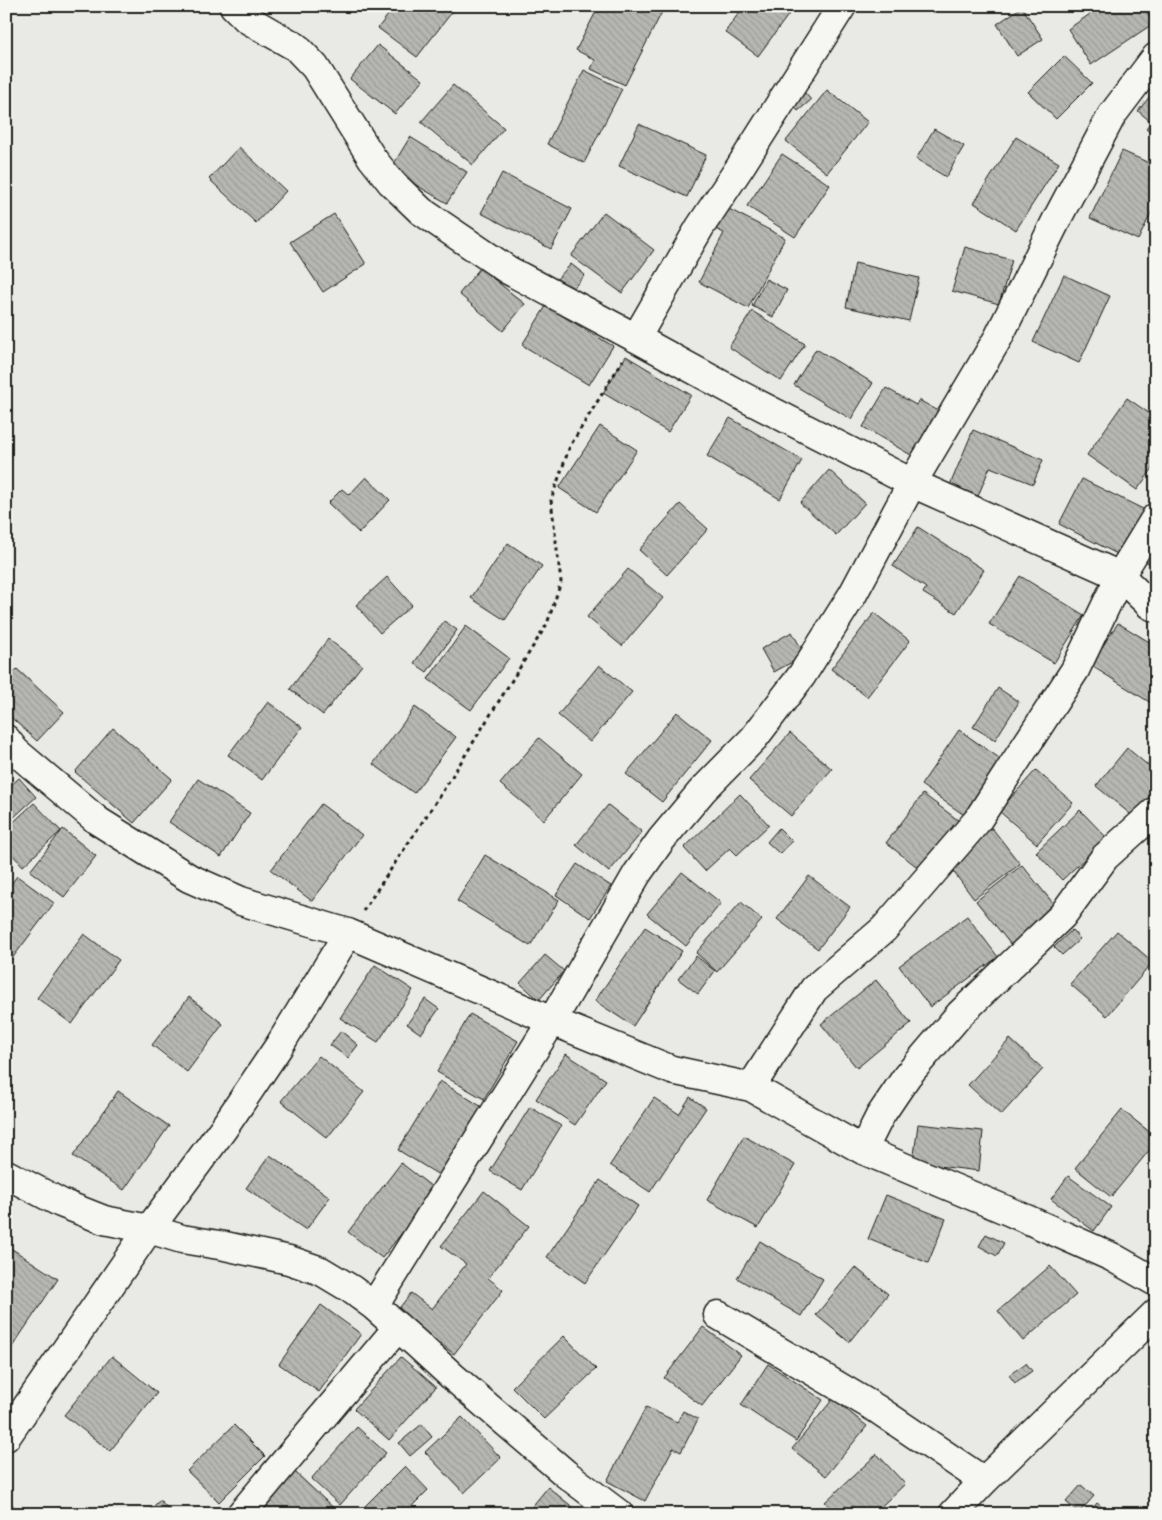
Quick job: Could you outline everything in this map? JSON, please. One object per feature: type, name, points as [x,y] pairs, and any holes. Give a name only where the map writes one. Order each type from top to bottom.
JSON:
[{"type":"street","points":[[234,6],[248,19],[296,47],[315,67],[372,158],[391,182],[421,211],[508,270],[744,397],[912,483],[1120,576],[1150,605],[1156,608]]},
{"type":"street","points":[[636,338],[700,227],[842,6]]},
{"type":"street","points":[[374,1306],[552,1021],[637,874],[661,840],[702,791],[754,738],[802,675],[853,594],[912,483],[998,338],[1059,215],[1112,115],[1156,57]]},
{"type":"street","points":[[751,1088],[814,989],[884,929],[977,821],[1075,670],[1120,576],[1156,517]]},
{"type":"street","points":[[6,739],[15,751],[98,821],[189,878],[240,901],[348,934],[672,1070],[751,1088],[863,1150],[1103,1253],[1156,1282]]},
{"type":"street","points":[[863,1150],[880,1116],[907,1076],[960,1014],[1062,916],[1105,857],[1156,810]]},
{"type":"street","points":[[6,1437],[149,1229],[223,1129],[279,1046],[348,934]]},
{"type":"street","points":[[6,1174],[61,1203],[104,1220],[149,1229],[182,1239],[289,1260],[321,1271],[351,1289],[374,1306],[566,1474],[619,1514]]},
{"type":"street","points":[[952,1514],[1156,1313]]},
{"type":"street","points":[[718,1315],[877,1409],[984,1481]]},
{"type":"street","points":[[242,1514],[398,1327]]},
{"type":"path","points":[[348,934],[441,794],[548,624],[561,582],[551,500],[570,446],[636,338]]},
{"type":"building","points":[[395,6],[456,7],[417,57],[378,28]]},
{"type":"building","points":[[599,6],[665,6],[625,85],[591,69],[595,60],[576,50]]},
{"type":"building","points":[[744,6],[779,6],[789,14],[758,56],[725,32]]},
{"type":"building","points":[[1102,6],[1143,6],[1154,23],[1091,65],[1068,29]]},
{"type":"building","points":[[1022,7],[1043,39],[1017,56],[997,24]]},
{"type":"building","points":[[378,45],[423,80],[395,114],[350,79]]},
{"type":"building","points":[[1064,56],[1092,83],[1056,119],[1028,92]]},
{"type":"building","points":[[584,70],[622,89],[584,163],[547,144]]},
{"type":"building","points":[[453,85],[504,128],[473,165],[421,122]]},
{"type":"building","points":[[799,86],[811,100],[798,111],[786,97]]},
{"type":"building","points":[[1156,89],[1156,136],[1146,128],[1151,122],[1138,111]]},
{"type":"building","points":[[827,90],[868,122],[827,173],[786,141]]},
{"type":"building","points":[[639,124],[706,155],[687,197],[619,166]]},
{"type":"building","points":[[934,129],[964,146],[946,177],[916,159]]},
{"type":"building","points":[[410,137],[467,172],[447,203],[390,170]]},
{"type":"building","points":[[1016,137],[1059,163],[1016,230],[974,203]]},
{"type":"building","points":[[239,147],[286,191],[256,223],[209,179]]},
{"type":"building","points":[[1122,151],[1156,166],[1156,203],[1138,240],[1090,218]]},
{"type":"building","points":[[782,154],[830,185],[795,237],[747,206]]},
{"type":"building","points":[[502,173],[572,209],[551,249],[481,213]]},
{"type":"building","points":[[725,207],[785,238],[748,308],[699,282],[724,233],[713,228]]},
{"type":"building","points":[[604,212],[654,250],[622,293],[571,256]]},
{"type":"building","points":[[334,214],[366,264],[323,292],[290,242]]},
{"type":"building","points":[[965,247],[1012,260],[999,304],[952,291]]},
{"type":"building","points":[[855,263],[919,278],[909,321],[846,307]]},
{"type":"building","points":[[571,264],[585,275],[571,291],[557,279]]},
{"type":"building","points":[[480,268],[525,304],[503,331],[459,294]]},
{"type":"building","points":[[1064,275],[1110,296],[1079,363],[1033,342]]},
{"type":"building","points":[[766,279],[787,290],[773,317],[752,306]]},
{"type":"building","points":[[546,306],[613,346],[589,385],[522,345]]},
{"type":"building","points":[[752,311],[805,344],[781,381],[729,347]]},
{"type":"building","points":[[816,349],[873,383],[851,419],[794,385]]},
{"type":"building","points":[[626,356],[691,395],[668,432],[603,393]]},
{"type":"building","points":[[886,388],[916,405],[919,400],[942,413],[916,458],[863,427]]},
{"type":"building","points":[[1127,398],[1156,418],[1156,464],[1137,490],[1087,455]]},
{"type":"building","points":[[730,418],[802,460],[780,499],[707,456]]},
{"type":"building","points":[[600,426],[637,450],[596,512],[559,488]]},
{"type":"building","points":[[973,430],[1043,460],[1033,484],[990,467],[978,496],[950,485]]},
{"type":"building","points":[[829,470],[865,503],[836,535],[800,503]]},
{"type":"building","points":[[366,477],[390,500],[359,533],[328,503],[342,489],[349,495]]},
{"type":"building","points":[[1082,479],[1147,511],[1123,557],[1059,524]]},
{"type":"building","points":[[680,504],[708,529],[667,575],[639,550]]},
{"type":"building","points":[[918,527],[984,570],[956,613],[923,593],[926,588],[893,566]]},
{"type":"building","points":[[1156,541],[1156,567],[1145,561]]},
{"type":"building","points":[[508,543],[542,566],[505,620],[471,598]]},
{"type":"building","points":[[628,569],[663,598],[622,646],[587,617]]},
{"type":"building","points":[[1020,576],[1084,615],[1054,663],[989,624]]},
{"type":"building","points":[[387,577],[412,605],[380,633],[356,605]]},
{"type":"building","points":[[874,613],[910,641],[867,697],[831,669]]},
{"type":"building","points":[[444,621],[457,630],[427,672],[414,663]]},
{"type":"building","points":[[1118,623],[1156,646],[1156,695],[1151,703],[1090,665]]},
{"type":"building","points":[[466,626],[509,658],[471,710],[428,679]]},
{"type":"building","points":[[792,632],[805,655],[774,672],[761,649]]},
{"type":"building","points":[[328,639],[362,665],[323,715],[290,689]]},
{"type":"building","points":[[599,665],[632,692],[590,742],[558,715]]},
{"type":"building","points":[[17,669],[64,712],[37,741],[6,713],[6,681]]},
{"type":"building","points":[[998,688],[1019,702],[995,740],[973,727]]},
{"type":"building","points":[[268,702],[302,727],[262,780],[228,755]]},
{"type":"building","points":[[415,707],[456,737],[414,793],[373,764]]},
{"type":"building","points":[[677,712],[712,740],[662,802],[626,774]]},
{"type":"building","points":[[113,728],[172,779],[134,823],[75,772]]},
{"type":"building","points":[[959,730],[1005,762],[967,817],[921,785]]},
{"type":"building","points":[[790,733],[832,769],[791,816],[749,780]]},
{"type":"building","points":[[539,738],[582,774],[544,820],[500,784]]},
{"type":"building","points":[[1127,748],[1156,772],[1156,792],[1135,818],[1096,786]]},
{"type":"building","points":[[1036,770],[1073,803],[1037,844],[999,811]]},
{"type":"building","points":[[19,778],[36,797],[13,818],[6,811],[6,790]]},
{"type":"building","points":[[198,779],[250,813],[221,857],[169,822]]},
{"type":"building","points":[[740,794],[769,825],[737,855],[730,848],[705,871],[684,848]]},
{"type":"building","points":[[923,794],[962,823],[924,872],[886,843]]},
{"type":"building","points":[[34,803],[61,831],[23,866],[6,848],[6,829]]},
{"type":"building","points":[[321,804],[362,835],[312,901],[271,870]]},
{"type":"building","points":[[608,805],[642,832],[609,872],[576,845]]},
{"type":"building","points":[[1080,810],[1107,838],[1062,880],[1036,852]]},
{"type":"building","points":[[779,828],[792,841],[780,854],[767,842]]},
{"type":"building","points":[[992,828],[1020,864],[974,899],[946,862]]},
{"type":"building","points":[[63,829],[96,856],[64,897],[30,871]]},
{"type":"building","points":[[485,855],[559,900],[530,946],[457,901]]},
{"type":"building","points":[[577,864],[611,886],[590,918],[556,895]]},
{"type":"building","points":[[1022,865],[1057,908],[1011,945],[976,901]]},
{"type":"building","points":[[682,872],[721,903],[686,946],[647,914]]},
{"type":"building","points":[[17,876],[54,903],[11,960],[6,956],[6,891]]},
{"type":"building","points":[[809,876],[850,907],[818,949],[777,919]]},
{"type":"building","points":[[741,902],[762,920],[717,972],[696,953]]},
{"type":"building","points":[[967,916],[998,957],[930,1007],[899,966]]},
{"type":"building","points":[[645,927],[682,951],[633,1026],[595,1001]]},
{"type":"building","points":[[1072,930],[1080,939],[1062,955],[1054,947]]},
{"type":"building","points":[[1117,931],[1153,962],[1107,1016],[1070,984]]},
{"type":"building","points":[[84,934],[119,960],[72,1024],[37,998]]},
{"type":"building","points":[[545,955],[564,971],[539,1000],[520,983]]},
{"type":"building","points":[[696,956],[715,971],[698,994],[678,979]]},
{"type":"building","points":[[375,965],[413,990],[378,1042],[340,1018]]},
{"type":"building","points":[[876,980],[911,1023],[857,1068],[821,1024]]},
{"type":"building","points":[[189,997],[223,1024],[187,1072],[152,1045]]},
{"type":"building","points":[[425,999],[439,1009],[421,1034],[407,1024]]},
{"type":"building","points":[[470,1014],[518,1041],[484,1099],[437,1072]]},
{"type":"building","points":[[341,1031],[358,1045],[348,1058],[330,1045]]},
{"type":"building","points":[[1010,1039],[1043,1069],[1001,1115],[968,1085]]},
{"type":"building","points":[[566,1054],[606,1080],[575,1125],[536,1099]]},
{"type":"building","points":[[319,1056],[364,1092],[327,1138],[281,1101]]},
{"type":"building","points":[[440,1081],[482,1107],[439,1175],[398,1150]]},
{"type":"building","points":[[118,1091],[169,1126],[124,1190],[73,1156]]},
{"type":"building","points":[[690,1097],[706,1108],[650,1192],[610,1165],[654,1098],[679,1114]]},
{"type":"building","points":[[530,1107],[561,1126],[522,1190],[490,1171]]},
{"type":"building","points":[[1122,1110],[1156,1137],[1156,1142],[1111,1197],[1075,1168]]},
{"type":"building","points":[[918,1124],[983,1131],[979,1171],[913,1163]]},
{"type":"building","points":[[744,1136],[795,1165],[758,1228],[707,1200]]},
{"type":"building","points":[[270,1155],[330,1197],[306,1230],[246,1188]]},
{"type":"building","points":[[401,1163],[436,1190],[382,1258],[348,1232]]},
{"type":"building","points":[[1068,1176],[1111,1207],[1094,1231],[1051,1199]]},
{"type":"building","points":[[600,1180],[638,1206],[585,1283],[547,1257]]},
{"type":"building","points":[[484,1191],[529,1226],[488,1278],[503,1290],[454,1354],[397,1311],[411,1293],[432,1309],[466,1264],[441,1246]]},
{"type":"building","points":[[886,1195],[946,1219],[928,1263],[868,1239]]},
{"type":"building","points":[[986,1234],[1004,1243],[997,1256],[979,1246]]},
{"type":"building","points":[[760,1241],[823,1279],[801,1316],[737,1278]]},
{"type":"building","points":[[6,1245],[58,1279],[6,1356]]},
{"type":"building","points":[[1050,1266],[1076,1295],[1023,1341],[998,1311]]},
{"type":"building","points":[[855,1267],[888,1294],[849,1342],[816,1315]]},
{"type":"building","points":[[321,1305],[361,1334],[319,1392],[279,1364]]},
{"type":"building","points":[[703,1327],[741,1355],[702,1406],[664,1378]]},
{"type":"building","points":[[564,1336],[596,1369],[544,1419],[512,1387]]},
{"type":"building","points":[[112,1356],[157,1393],[110,1451],[64,1415]]},
{"type":"building","points":[[401,1357],[436,1387],[389,1440],[354,1409]]},
{"type":"building","points":[[1026,1363],[1032,1371],[1015,1383],[1009,1375]]},
{"type":"building","points":[[768,1364],[823,1400],[796,1441],[741,1405]]},
{"type":"building","points":[[833,1399],[867,1426],[826,1476],[792,1449]]},
{"type":"building","points":[[646,1407],[677,1422],[683,1411],[698,1419],[681,1452],[673,1448],[645,1501],[607,1481]]},
{"type":"building","points":[[462,1417],[501,1458],[464,1493],[425,1452]]},
{"type":"building","points":[[422,1424],[432,1437],[410,1456],[399,1443]]},
{"type":"building","points":[[234,1425],[265,1456],[219,1502],[187,1471]]},
{"type":"building","points":[[357,1427],[386,1453],[340,1505],[311,1479]]},
{"type":"building","points":[[877,1454],[905,1484],[873,1514],[835,1514],[825,1502]]},
{"type":"building","points":[[405,1466],[428,1490],[404,1514],[357,1514]]},
{"type":"building","points":[[295,1472],[340,1514],[255,1514]]},
{"type":"building","points":[[1081,1485],[1094,1496],[1079,1513],[1066,1502]]},
{"type":"building","points":[[548,1487],[581,1514],[526,1514]]},
{"type":"building","points":[[6,1498],[21,1514],[6,1514]]},
{"type":"building","points":[[160,1500],[173,1514],[146,1514]]},
{"type":"building","points":[[1097,1503],[1110,1514],[1088,1514]]}]
